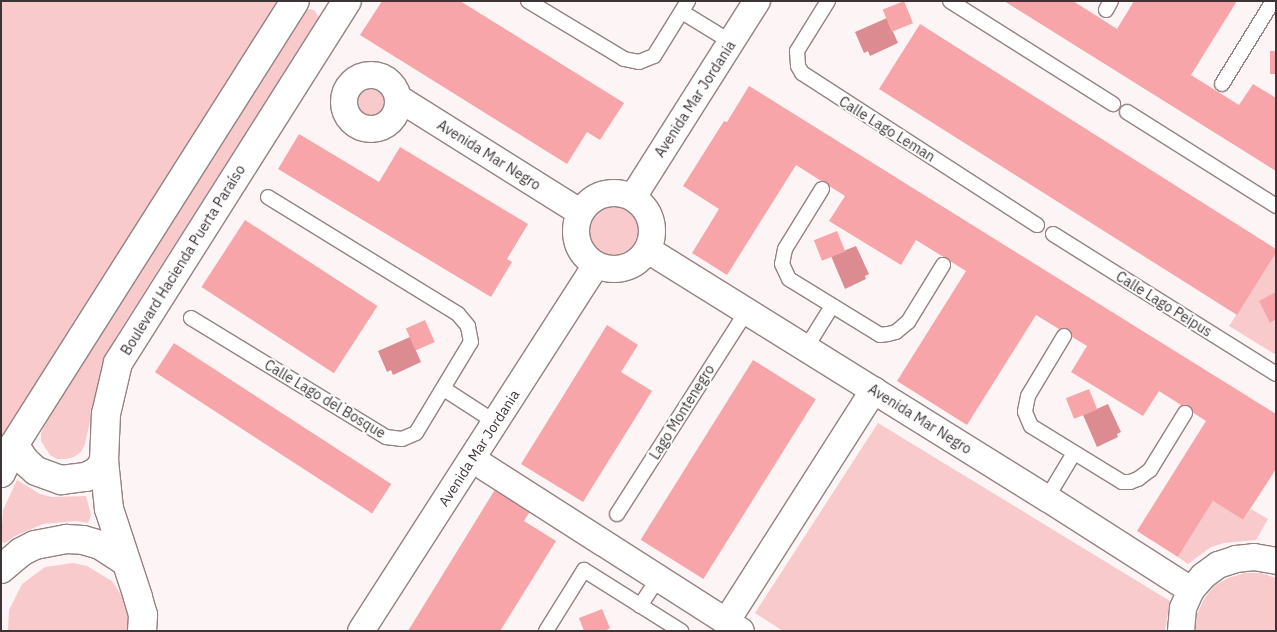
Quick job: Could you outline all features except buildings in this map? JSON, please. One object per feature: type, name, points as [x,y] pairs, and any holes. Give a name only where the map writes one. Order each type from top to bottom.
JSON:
[{"type":"street","points":[[1,473],[14,445],[295,1]]},
{"type":"street","name":"Avenida Mar Jordania","points":[[633,197],[757,1]]},
{"type":"street","name":"Boulevard Hacienda Puerta Paraíso","points":[[142,631],[143,614],[108,509],[104,461],[106,414],[118,362],[339,4]]},
{"type":"street","name":"Avenida Mar Negro","points":[[398,98],[580,212]]},
{"type":"street","points":[[613,192],[633,197],[644,206],[651,220],[653,235],[648,250],[641,259],[631,266],[607,269],[596,265],[586,257],[576,236],[576,224],[580,212],[594,198],[603,194],[613,192]]},
{"type":"street","name":"Avenida Mar Negro","points":[[648,250],[1048,498],[1191,590]]},
{"type":"street","name":"Avenida Mar Jordania","points":[[361,631],[596,265]]},
{"type":"street","points":[[472,459],[734,626],[874,390]]},
{"type":"street","points":[[14,445],[26,462],[36,471],[61,480],[86,477],[98,471],[104,461]]},
{"type":"street","points":[[1,569],[21,552],[34,545],[66,539],[83,540],[100,545],[125,561]]},
{"type":"street","points":[[1180,631],[1183,608],[1191,590],[1203,576],[1218,566],[1236,559],[1254,557],[1275,558]]},
{"type":"lane","points":[[528,1],[624,60],[631,62],[639,62],[654,56],[685,6],[731,42]]},
{"type":"lane","points":[[950,1],[1113,104]]},
{"type":"lane","points":[[1222,84],[1273,1]]},
{"type":"lane","name":"Calle Lago Leman","points":[[823,3],[797,50],[798,66],[802,73],[1037,225]]},
{"type":"lane","points":[[1127,112],[1276,206]]},
{"type":"lane","points":[[822,189],[785,249],[782,264],[789,279],[880,334],[896,332],[908,322],[943,265]]},
{"type":"lane","name":"Calle Lago del Bosque","points":[[191,318],[386,437],[394,439],[409,437],[416,433],[444,389],[471,342],[468,326],[464,320],[268,197]]},
{"type":"lane","name":"Calle Lago Peipus","points":[[1053,234],[1276,374]]},
{"type":"lane","points":[[806,348],[832,306]]},
{"type":"lane","name":"Lago Montenegro","points":[[617,514],[747,311]]},
{"type":"lane","points":[[1064,336],[1028,396],[1025,412],[1031,426],[1122,482],[1138,479],[1150,470],[1185,413]]},
{"type":"lane","points":[[444,389],[495,422]]},
{"type":"lane","points":[[1048,498],[1074,453]]},
{"type":"lane","points":[[546,631],[584,570],[681,631]]},
{"type":"lane","points":[[640,606],[658,578]]},
{"type":"shaded area","points":[[1,1],[277,1],[177,170],[1,441]]},
{"type":"shaded area","points":[[306,10],[314,10],[319,17],[117,335],[99,379],[85,444],[81,452],[74,457],[66,459],[57,459],[50,455],[41,441],[41,433],[49,417]]},
{"type":"shaded area","points":[[887,18],[898,43],[870,56],[868,51],[864,53],[855,32]]},
{"type":"shaded area","points":[[370,89],[381,93],[385,104],[381,115],[370,119],[359,115],[355,104],[359,93]]},
{"type":"shaded area","points":[[618,205],[631,212],[637,220],[637,240],[631,248],[623,254],[608,255],[595,248],[589,240],[588,225],[595,212],[603,206]]},
{"type":"shaded area","points":[[856,246],[869,274],[865,276],[866,279],[845,289],[831,256]]},
{"type":"shaded area","points":[[1276,253],[1276,355],[1229,326]]},
{"type":"shaded area","points":[[410,337],[421,362],[393,375],[391,370],[387,372],[378,351]]},
{"type":"shaded area","points":[[1108,404],[1121,432],[1117,434],[1118,437],[1097,447],[1083,415]]},
{"type":"shaded area","points":[[878,423],[1170,601],[1165,631],[783,631],[755,613]]},
{"type":"shaded area","points":[[17,480],[40,494],[52,497],[86,496],[91,515],[88,523],[76,521],[43,524],[15,536],[5,543],[1,542],[3,510]]},
{"type":"shaded area","points":[[1213,501],[1243,520],[1251,509],[1268,519],[1256,540],[1224,543],[1211,547],[1188,564],[1178,557]]},
{"type":"shaded area","points":[[73,563],[87,566],[112,581],[127,604],[130,631],[8,631],[9,610],[22,584],[45,567]]},
{"type":"shaded area","points":[[1245,573],[1261,573],[1276,578],[1276,631],[1195,631],[1197,614],[1204,599],[1214,586],[1228,578]]}]
